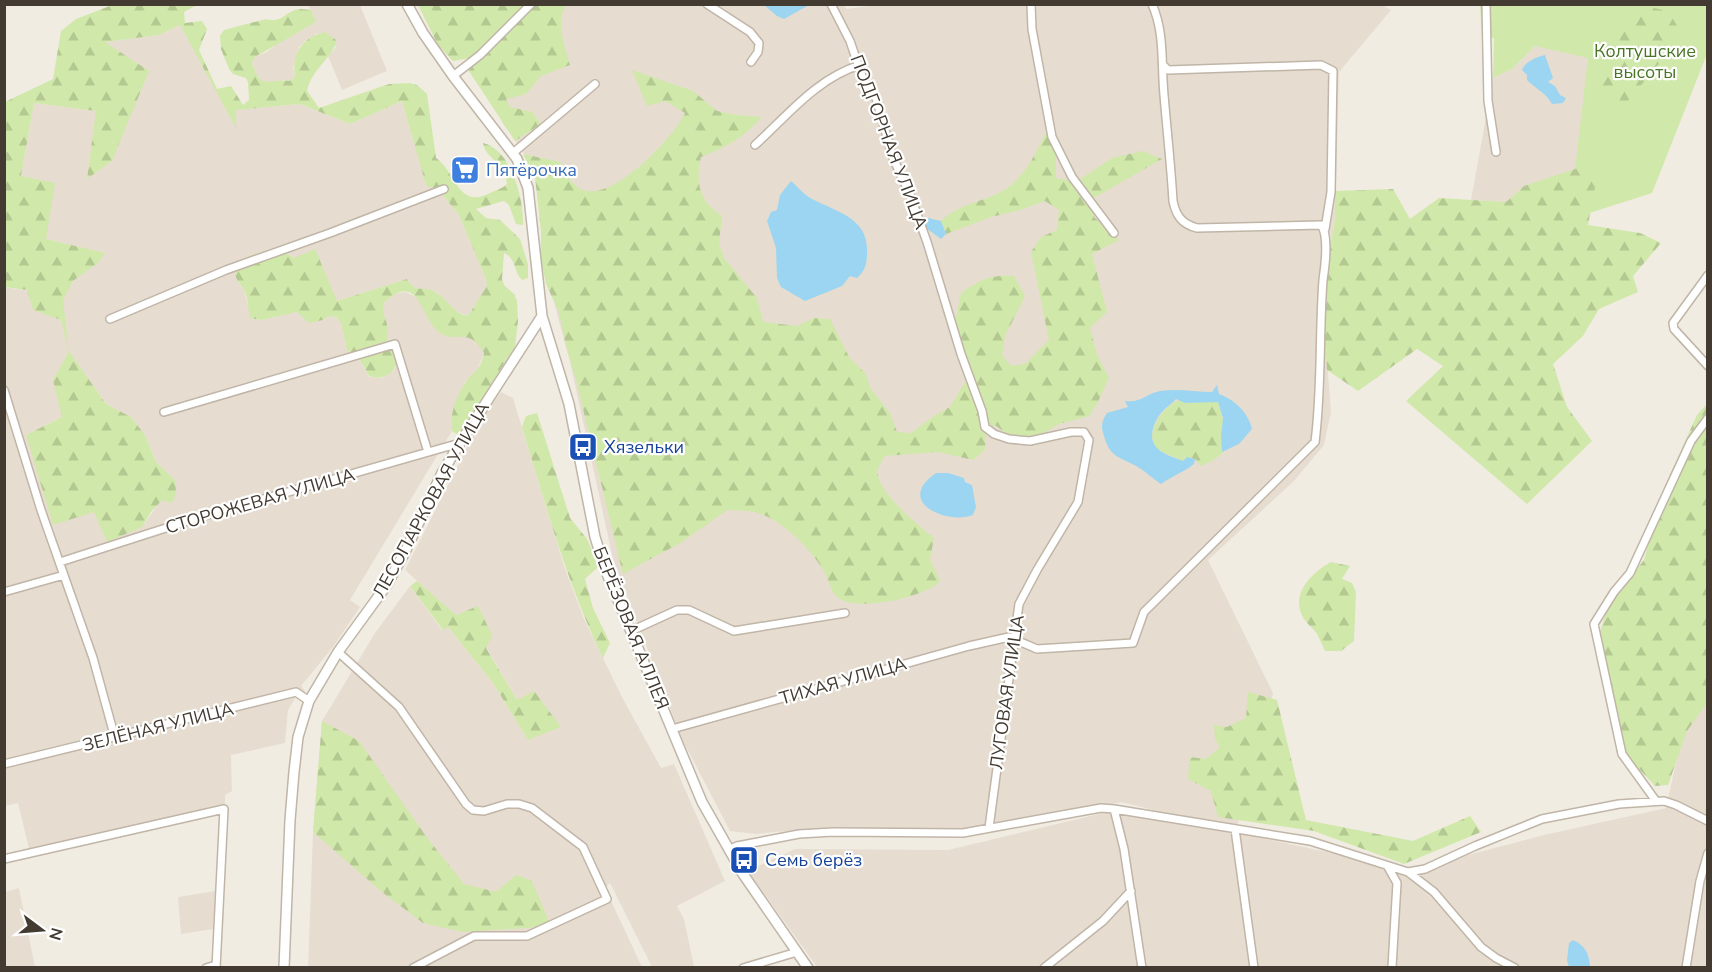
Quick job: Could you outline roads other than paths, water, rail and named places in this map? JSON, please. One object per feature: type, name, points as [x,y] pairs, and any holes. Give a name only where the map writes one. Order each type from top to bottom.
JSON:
[{"type":"street","name":"БЕРЁЗОВАЯ АЛЛЕЯ","points":[[407,4],[423,33],[453,76],[517,159],[528,188],[542,316],[569,404],[596,537],[605,569],[702,802],[734,859],[808,968]]},
{"type":"street","points":[[453,76],[480,55],[531,4]]},
{"type":"street","points":[[707,4],[750,32],[759,43],[758,52],[751,62]]},
{"type":"street","name":"ПОДГОРНАЯ УЛИЦА","points":[[831,4],[860,65],[863,79],[875,95],[894,158],[909,192],[928,249]]},
{"type":"street","points":[[1031,4],[1032,29],[1052,137],[1072,177],[1114,233]]},
{"type":"street","points":[[1152,4],[1160,27],[1163,94],[1169,137],[1173,201],[1181,221],[1197,228],[1321,225],[1324,229]]},
{"type":"street","points":[[1486,4],[1488,101],[1496,152]]},
{"type":"street","points":[[754,145],[815,88],[850,68],[860,65]]},
{"type":"street","points":[[1014,639],[1037,649],[1133,643],[1144,612],[1315,442],[1319,410],[1324,229],[1331,192],[1333,71],[1321,65],[1168,70],[1163,66]]},
{"type":"street","points":[[513,153],[595,84]]},
{"type":"street","points":[[110,319],[226,270],[444,189]]},
{"type":"street","name":"ЛУГОВАЯ УЛИЦА","points":[[928,249],[986,428],[994,434],[1009,439],[1030,441],[1071,432],[1084,432],[1089,440],[1077,502],[1019,604],[989,828]]},
{"type":"street","points":[[1707,275],[1673,322],[1674,330],[1707,366]]},
{"type":"street","name":"ЛЕСОПАРКОВАЯ УЛИЦА","points":[[284,968],[293,782],[298,737],[309,701],[338,652],[386,586],[405,552],[442,473],[542,316]]},
{"type":"street","points":[[164,412],[395,344],[428,452]]},
{"type":"street","points":[[4,390],[41,510],[93,658],[115,738]]},
{"type":"street","points":[[1656,801],[1622,754],[1594,624],[1614,592],[1630,573],[1691,441],[1707,418]]},
{"type":"street","name":"СТОРОЖЕВАЯ УЛИЦА","points":[[60,562],[197,518],[460,442]]},
{"type":"street","points":[[4,592],[64,575]]},
{"type":"street","points":[[631,631],[677,610],[689,610],[734,631],[845,613]]},
{"type":"street","name":"ТИХАЯ УЛИЦА","points":[[672,729],[969,646],[1009,637],[1014,639]]},
{"type":"street","points":[[338,652],[399,707],[466,804],[473,810],[484,811],[507,804],[519,804],[532,808],[584,847],[607,899],[527,936],[474,936],[413,968]]},
{"type":"street","name":"ЗЕЛЁНАЯ УЛИЦА","points":[[4,764],[296,693],[309,701]]},
{"type":"street","points":[[1397,883],[1408,872],[1425,869],[1542,819],[1618,804],[1656,801],[1676,805],[1707,821]]},
{"type":"street","points":[[729,850],[737,846],[799,834],[963,833],[1101,808],[1114,809],[1310,842],[1408,872],[1434,892],[1482,947],[1515,968]]},
{"type":"street","points":[[4,859],[224,809],[216,966],[206,968]]},
{"type":"street","points":[[1114,809],[1131,891],[1142,968]]},
{"type":"street","points":[[1235,829],[1254,968]]},
{"type":"street","points":[[1686,968],[1700,881],[1707,853]]},
{"type":"street","points":[[1388,867],[1397,883],[1392,967]]},
{"type":"street","points":[[1044,968],[1103,921],[1131,891]]},
{"type":"street","points":[[747,967],[797,952]]},
{"type":"water","points":[[764,5],[809,5],[784,19]]},
{"type":"water","points":[[1545,55],[1553,78],[1548,82],[1566,98],[1563,103],[1552,104],[1527,80],[1527,75],[1522,70],[1531,60]]},
{"type":"water","points":[[791,181],[809,197],[850,218],[863,232],[866,241],[866,264],[857,278],[850,276],[842,286],[805,301],[781,287],[777,278],[776,248],[767,221],[771,212],[777,210],[780,195]]},
{"type":"water","points":[[924,217],[941,221],[946,234],[941,239],[926,228]]},
{"type":"water","points":[[1217,385],[1219,394],[1240,407],[1250,423],[1252,429],[1239,444],[1222,452],[1223,418],[1218,402],[1185,403],[1176,399],[1156,420],[1152,439],[1162,452],[1183,461],[1187,457],[1195,459],[1194,464],[1161,484],[1138,467],[1116,456],[1109,449],[1103,433],[1103,422],[1107,413],[1128,407],[1125,401],[1140,400],[1155,392],[1167,390],[1212,392]]},
{"type":"water","points":[[936,473],[948,473],[964,478],[965,482],[972,485],[976,507],[973,515],[951,517],[939,514],[922,502],[920,494],[924,484]]},
{"type":"water","points":[[1573,940],[1586,951],[1590,967],[1569,967],[1567,960],[1569,943]]},
{"type":"place","name":"Пятёрочка","points":[[465,170]]},
{"type":"place","name":"Хязельки","points":[[583,447]]},
{"type":"place","name":"Семь берёз","points":[[744,860]]},
{"type":"park label","name":"Колтушские высоты","points":[[1645,61]]}]
